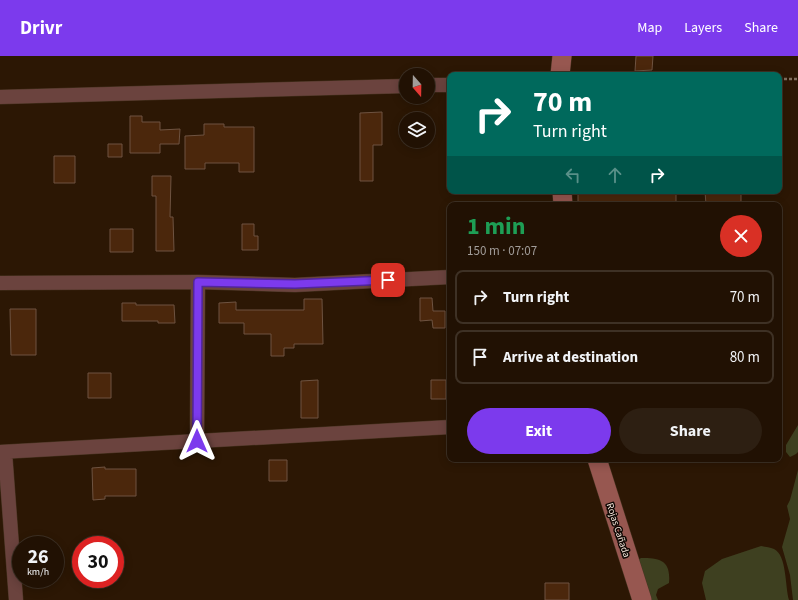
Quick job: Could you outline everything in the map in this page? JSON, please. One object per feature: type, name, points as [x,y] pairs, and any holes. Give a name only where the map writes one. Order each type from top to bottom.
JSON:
[{"type":"main road","points":[[560,72],[562,56]]},
{"type":"main road","name":"Rojas Cañada","points":[[598,462],[642,600]]},
{"type":"street","points":[[435,85],[447,85]]},
{"type":"street","points":[[0,97],[399,86]]},
{"type":"street","points":[[0,283],[198,282],[295,284],[447,277]]},
{"type":"street","points":[[197,441],[198,282]]},
{"type":"street","points":[[16,600],[3,452],[447,427]]},
{"type":"path","points":[[782,79],[798,79]]},
{"type":"green space","points":[[798,425],[798,452],[790,457],[786,452],[786,445]]},
{"type":"green space","points":[[798,470],[798,600],[793,600],[790,575],[782,547],[790,519],[787,506]]},
{"type":"green space","points":[[761,546],[769,547],[778,552],[785,572],[789,600],[706,600],[702,583],[705,571],[722,559]]},
{"type":"green space","points":[[641,558],[659,560],[666,565],[668,569],[669,583],[658,589],[656,595],[658,600],[640,600],[636,561]]},
{"type":"building","points":[[636,56],[653,56],[652,70],[635,71]]},
{"type":"building","points":[[382,112],[382,145],[373,145],[373,181],[360,181],[360,113]]},
{"type":"building","points":[[130,116],[142,116],[142,122],[160,122],[160,130],[180,129],[179,144],[160,144],[160,153],[130,153]]},
{"type":"building","points":[[204,124],[224,124],[224,127],[254,127],[254,172],[239,172],[239,163],[205,163],[205,169],[185,169],[185,136],[204,135]]},
{"type":"building","points":[[108,144],[122,144],[122,157],[108,157]]},
{"type":"building","points":[[54,156],[75,156],[75,183],[54,183]]},
{"type":"building","points":[[152,176],[171,176],[170,217],[173,217],[174,251],[156,251],[156,196],[152,196]]},
{"type":"building","points":[[578,194],[676,194],[676,202],[578,202]]},
{"type":"building","points":[[705,194],[741,194],[741,202],[706,202]]},
{"type":"building","points":[[242,224],[254,224],[254,236],[258,236],[258,250],[242,250]]},
{"type":"building","points":[[110,229],[133,229],[133,252],[110,252]]},
{"type":"building","points":[[420,298],[432,298],[433,311],[445,311],[445,328],[433,328],[432,320],[420,321]]},
{"type":"building","points":[[304,299],[322,299],[323,344],[294,344],[294,348],[284,348],[284,356],[271,356],[271,334],[244,334],[244,323],[219,323],[219,303],[236,302],[236,310],[304,310]]},
{"type":"building","points":[[122,303],[136,303],[136,305],[174,305],[175,323],[158,323],[158,321],[122,321]]},
{"type":"building","points":[[10,309],[36,309],[36,355],[11,355]]},
{"type":"building","points":[[88,373],[111,373],[111,398],[88,398]]},
{"type":"building","points":[[318,380],[318,418],[301,418],[301,381]]},
{"type":"building","points":[[431,380],[446,380],[446,399],[431,399]]},
{"type":"building","points":[[269,460],[287,460],[287,481],[269,481]]},
{"type":"building","points":[[105,467],[105,469],[136,469],[136,496],[105,496],[105,499],[93,500],[92,468]]},
{"type":"building","points":[[545,583],[569,583],[569,600],[545,600]]},
{"type":"route","points":[[197,441],[198,282],[295,284],[388,280]]}]
